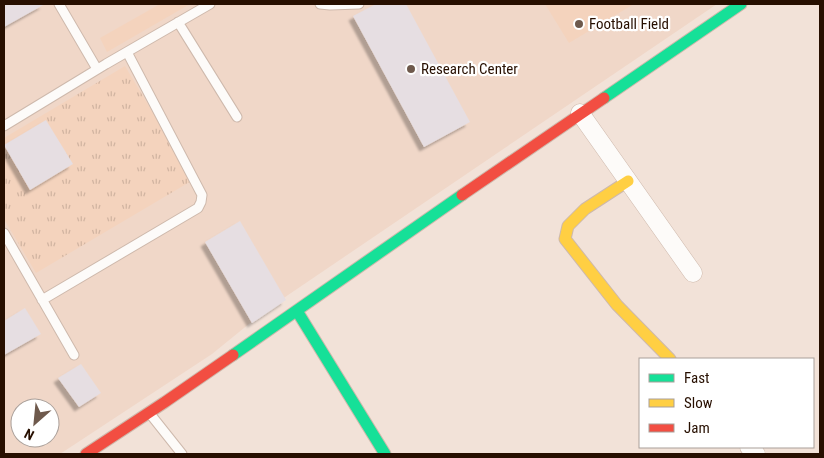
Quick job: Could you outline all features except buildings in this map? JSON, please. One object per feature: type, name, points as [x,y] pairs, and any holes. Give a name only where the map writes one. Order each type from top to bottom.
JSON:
[{"type":"street","points":[[86,454],[149,413],[297,311],[424,220],[741,4]]},
{"type":"street","points":[[580,113],[693,273]]},
{"type":"street","points":[[628,181],[585,209],[568,226],[565,239],[616,305],[669,358]]},
{"type":"street","points":[[297,311],[384,454]]},
{"type":"lane","points":[[58,4],[97,69]]},
{"type":"lane","points":[[4,126],[97,69],[210,4]]},
{"type":"lane","points":[[320,4],[330,6],[359,4]]},
{"type":"lane","points":[[178,22],[237,117]]},
{"type":"lane","points":[[42,300],[198,208],[202,202],[202,195],[127,52]]},
{"type":"lane","points":[[4,233],[74,355]]},
{"type":"lane","points":[[149,413],[163,428],[182,454]]},
{"type":"shaded area","points":[[4,4],[717,4],[266,310],[212,354],[60,454],[4,454]]},
{"type":"green space","points":[[160,4],[190,4],[107,52],[100,38]]},
{"type":"green space","name":"Football Field","points":[[545,4],[634,4],[569,43]]},
{"type":"green space","points":[[125,66],[193,180],[36,273],[4,219],[4,138]]},
{"type":"traffic: fast","points":[[604,98],[741,4]]},
{"type":"traffic: fast","points":[[233,355],[462,195]]},
{"type":"traffic: fast","points":[[297,311],[385,454]]},
{"type":"traffic: slow","points":[[628,181],[585,209],[568,226],[565,239],[617,305],[669,358]]},
{"type":"traffic: jam","points":[[462,195],[604,98]]},
{"type":"traffic: jam","points":[[86,454],[233,355]]},
{"type":"place","name":"Football Field","points":[[579,24]]},
{"type":"place","name":"Research Center","points":[[411,69]]}]
